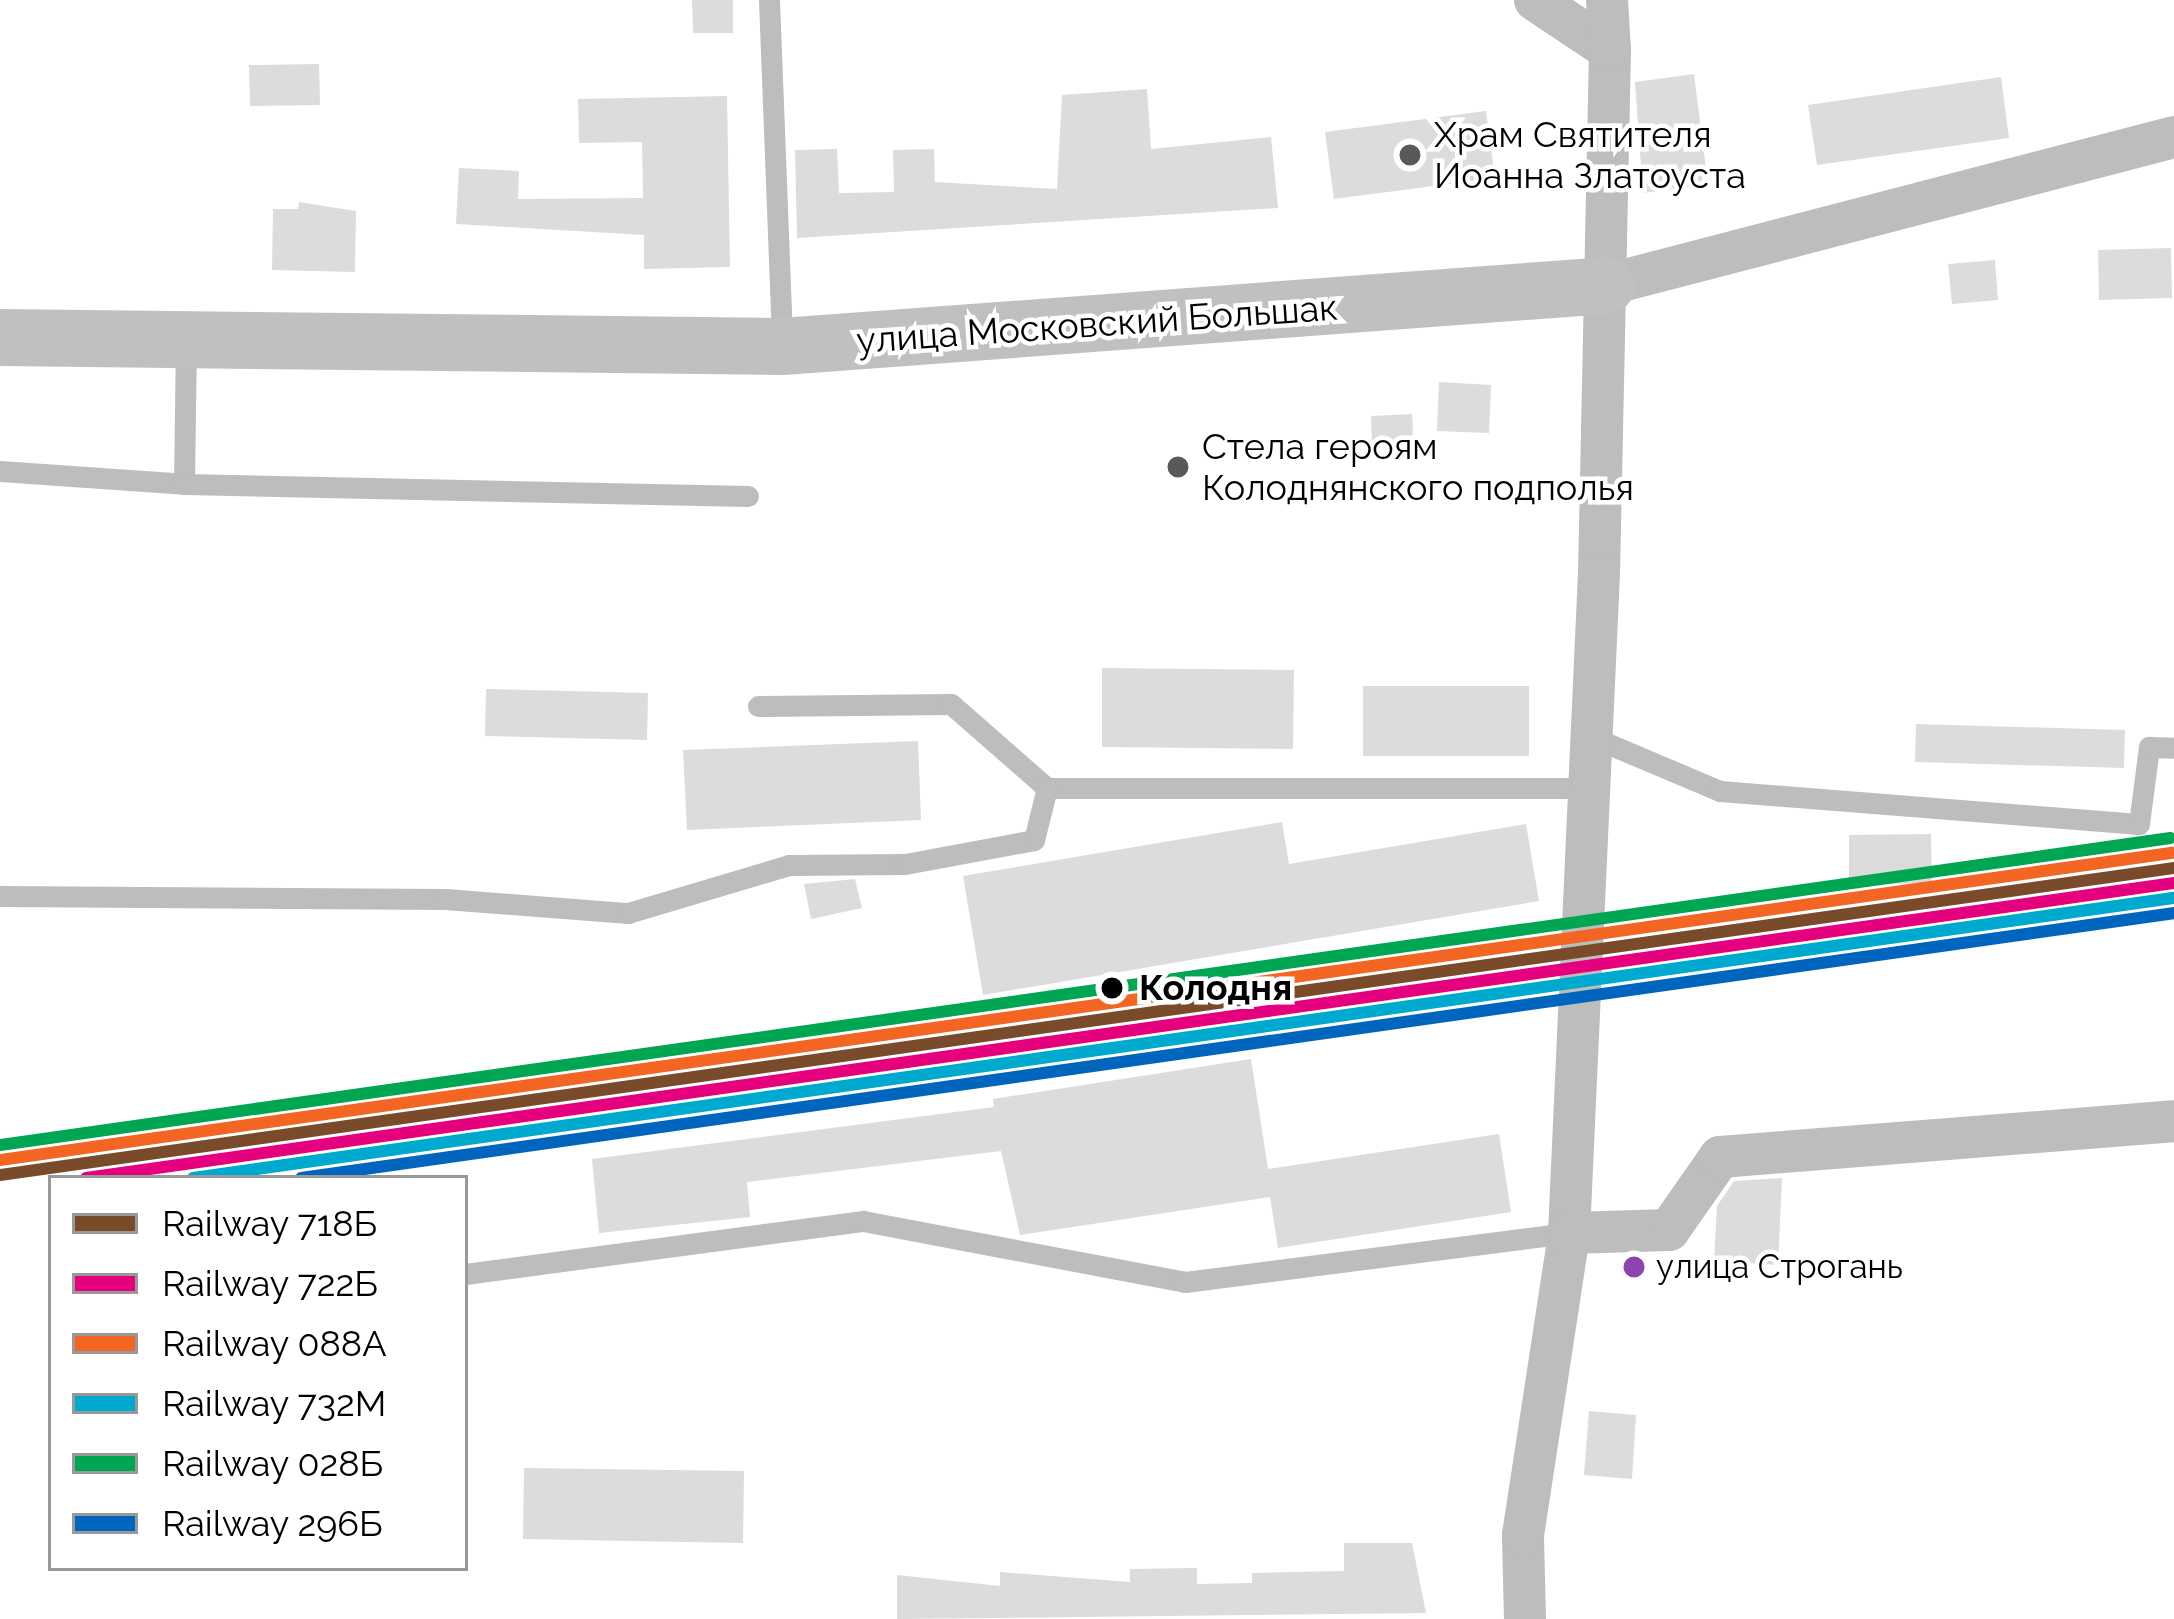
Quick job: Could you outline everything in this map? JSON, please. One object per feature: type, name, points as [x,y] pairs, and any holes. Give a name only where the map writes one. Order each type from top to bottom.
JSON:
[{"type":"street","points":[[1535,0],[1610,50]]},
{"type":"street","points":[[1525,1619],[1523,1534],[1569,1233],[1592,737],[1606,285],[1607,0]]},
{"type":"street","name":"улица Московский Большак","points":[[0,337],[782,346],[1606,285],[2174,136]]},
{"type":"street","points":[[1569,1233],[1669,1230],[1720,1157],[2174,1121]]},
{"type":"lane","points":[[769,0],[782,346]]},
{"type":"lane","points":[[184,484],[186,340]]},
{"type":"lane","points":[[0,471],[184,484],[748,496]]},
{"type":"lane","points":[[758,706],[951,704],[1047,788],[1589,788]]},
{"type":"lane","points":[[1592,737],[1720,791],[2139,824],[2150,747],[2174,748]]},
{"type":"lane","points":[[0,896],[445,899],[628,913],[789,865],[905,864],[1034,840],[1047,788]]},
{"type":"lane","points":[[468,1274],[863,1221],[1185,1282],[1569,1233]]},
{"type":"building","points":[[692,0],[733,0],[733,33],[693,33]]},
{"type":"building","points":[[319,64],[320,105],[250,106],[249,65]]},
{"type":"building","points":[[1694,74],[1708,185],[1643,193],[1635,82]]},
{"type":"building","points":[[2001,77],[2009,138],[1817,165],[1808,105]]},
{"type":"building","points":[[1147,89],[1151,149],[1271,137],[1278,208],[797,238],[795,150],[837,149],[839,193],[894,192],[893,150],[934,149],[935,182],[1057,189],[1062,95]]},
{"type":"building","points":[[727,96],[730,267],[644,269],[644,235],[456,224],[459,168],[519,171],[518,199],[643,198],[642,142],[579,143],[578,99]]},
{"type":"building","name":"Храм Святителя Иоанна Златоуста","points":[[1486,111],[1495,178],[1334,199],[1325,132]]},
{"type":"building","points":[[299,202],[356,211],[355,272],[272,270],[273,209],[298,209]]},
{"type":"building","points":[[2171,248],[2172,298],[2099,300],[2098,250]]},
{"type":"building","points":[[1995,260],[1998,300],[1952,304],[1948,264]]},
{"type":"building","points":[[1439,382],[1491,385],[1489,433],[1437,431]]},
{"type":"building","points":[[1412,414],[1414,442],[1372,444],[1371,416]]},
{"type":"building","points":[[1102,668],[1294,670],[1293,749],[1102,747]]},
{"type":"building","points":[[1363,686],[1529,686],[1529,756],[1363,756]]},
{"type":"building","points":[[486,689],[648,693],[647,740],[485,736]]},
{"type":"building","points":[[1916,724],[2125,730],[2124,768],[1915,762]]},
{"type":"building","points":[[918,741],[921,820],[687,830],[683,750]]},
{"type":"building","points":[[1282,822],[1289,864],[1526,824],[1539,901],[983,995],[963,876]]},
{"type":"building","points":[[1931,834],[1932,883],[1849,885],[1849,835]]},
{"type":"building","points":[[855,879],[862,908],[811,919],[804,884]]},
{"type":"building","points":[[1251,1059],[1268,1169],[1499,1134],[1511,1212],[1278,1248],[1270,1197],[1020,1235],[1001,1151],[747,1182],[750,1217],[599,1233],[592,1159],[994,1107],[993,1099]]},
{"type":"building","points":[[1782,1178],[1778,1265],[1714,1261],[1717,1206],[1734,1181]]},
{"type":"building","points":[[1589,1411],[1636,1415],[1632,1479],[1584,1475]]},
{"type":"building","points":[[524,1468],[744,1471],[743,1543],[523,1539]]},
{"type":"building","points":[[1344,1543],[1412,1543],[1426,1613],[897,1619],[897,1575],[1000,1586],[1000,1572],[1130,1582],[1130,1569],[1197,1568],[1197,1584],[1252,1583],[1252,1573],[1344,1571]]},
{"type":"rail line","name":"028Б","points":[[0,1145],[2170,838]]},
{"type":"rail line","name":"088А","points":[[0,1160],[2172,853]]},
{"type":"rail line","name":"718Б","points":[[0,1175],[2174,868]]},
{"type":"rail line","name":"722Б","points":[[107,1175],[2174,883]]},
{"type":"rail line","name":"732М","points":[[214,1175],[2174,898]]},
{"type":"rail line","name":"296Б","points":[[322,1175],[2174,913]]},
{"type":"place","name":"Храм Святителя Иоанна Златоуста","points":[[1410,155]]},
{"type":"place","name":"Стела героям Колоднянского подполья","points":[[1178,467]]},
{"type":"place","name":"Колодня","points":[[1112,988]]},
{"type":"place","name":"улица Строгань","points":[[1634,1267]]}]
